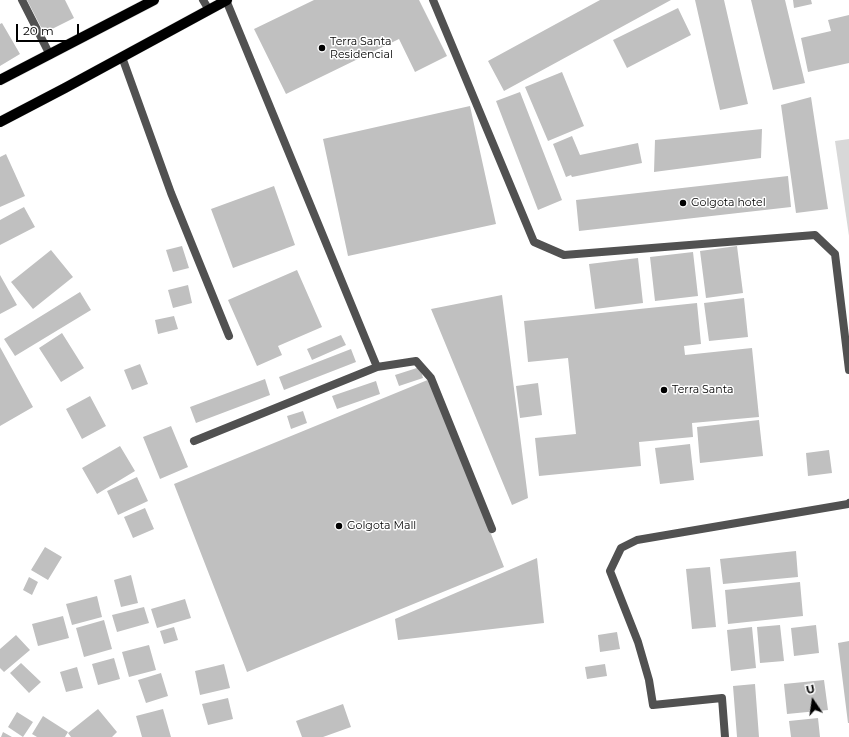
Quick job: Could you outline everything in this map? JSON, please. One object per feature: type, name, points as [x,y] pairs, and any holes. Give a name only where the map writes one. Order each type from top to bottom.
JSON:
[{"type":"main road","points":[[0,80],[154,0]]},
{"type":"main road","points":[[0,122],[66,88],[227,0]]},
{"type":"street","points":[[22,0],[50,55]]},
{"type":"street","points":[[203,0],[209,10]]},
{"type":"street","points":[[227,0],[377,367]]},
{"type":"street","points":[[433,0],[534,242],[564,255],[815,235],[835,254],[849,370]]},
{"type":"street","points":[[122,57],[171,193],[229,336]]},
{"type":"street","points":[[194,441],[377,367],[416,361],[431,378],[492,529]]},
{"type":"street","points":[[725,737],[722,698],[653,705],[650,680],[638,642],[610,571],[621,548],[637,540],[849,503]]},
{"type":"shaded area","points":[[849,139],[849,236],[835,141]]},
{"type":"building","points":[[27,0],[65,0],[74,18],[44,33]]},
{"type":"building","name":"Terra Santa Residencial","points":[[314,0],[419,0],[447,56],[415,72],[399,39],[286,94],[254,29]]},
{"type":"building","points":[[600,0],[671,0],[504,91],[488,61]]},
{"type":"building","points":[[695,0],[724,0],[748,104],[720,110]]},
{"type":"building","points":[[751,0],[785,0],[805,83],[773,90]]},
{"type":"building","points":[[793,0],[811,0],[812,4],[794,8]]},
{"type":"building","points":[[678,8],[691,35],[627,68],[613,40]]},
{"type":"building","points":[[849,15],[849,63],[808,72],[801,38],[831,31],[828,20]]},
{"type":"building","points":[[2,23],[20,54],[0,66],[0,24]]},
{"type":"building","points":[[562,72],[584,126],[548,141],[525,87]]},
{"type":"building","points":[[520,92],[562,200],[538,210],[496,101]]},
{"type":"building","name":"Golgota hotel","points":[[811,97],[828,209],[796,213],[781,105]]},
{"type":"building","points":[[470,106],[496,224],[348,256],[323,139]]},
{"type":"building","name":"Golgota hotel","points":[[762,129],[761,158],[654,172],[655,140]]},
{"type":"building","points":[[572,136],[580,155],[638,143],[642,163],[566,177],[553,144]]},
{"type":"building","points":[[6,154],[25,196],[0,207],[0,157]]},
{"type":"building","name":"Golgota hotel","points":[[788,176],[791,207],[579,231],[576,200]]},
{"type":"building","points":[[274,186],[295,245],[233,268],[211,209]]},
{"type":"building","points":[[24,207],[35,227],[0,245],[0,220]]},
{"type":"building","points":[[182,246],[189,268],[173,272],[166,250]]},
{"type":"building","points":[[737,246],[743,293],[706,298],[700,251]]},
{"type":"building","points":[[51,250],[73,277],[33,309],[11,282]]},
{"type":"building","points":[[693,252],[698,296],[655,301],[650,257]]},
{"type":"building","points":[[638,258],[643,303],[595,309],[589,264]]},
{"type":"building","points":[[297,270],[322,327],[278,346],[282,355],[257,366],[228,300]]},
{"type":"building","points":[[0,275],[17,305],[0,314]]},
{"type":"building","points":[[188,285],[192,303],[173,308],[168,290]]},
{"type":"building","points":[[80,292],[91,310],[15,356],[4,339]]},
{"type":"building","points":[[502,295],[528,498],[512,505],[431,309]]},
{"type":"building","points":[[744,298],[748,337],[709,341],[704,303]]},
{"type":"building","name":"Terra Santa","points":[[697,303],[701,344],[684,346],[685,355],[752,348],[759,417],[692,423],[693,437],[639,442],[641,466],[539,476],[535,438],[576,434],[568,358],[528,362],[524,321]]},
{"type":"building","points":[[174,316],[178,329],[158,334],[155,320]]},
{"type":"building","points":[[62,333],[84,368],[61,382],[39,348]]},
{"type":"building","points":[[341,335],[346,345],[312,360],[307,349]]},
{"type":"building","points":[[0,347],[33,407],[0,426]]},
{"type":"building","points":[[351,349],[356,362],[284,390],[279,377]]},
{"type":"building","points":[[140,364],[148,384],[132,390],[124,370]]},
{"type":"building","points":[[420,367],[423,378],[399,386],[395,375]]},
{"type":"building","points":[[265,379],[270,395],[196,423],[190,407]]},
{"type":"building","name":"Golgota Mall","points":[[430,379],[504,567],[247,672],[174,484]]},
{"type":"building","points":[[376,381],[380,394],[337,409],[332,396]]},
{"type":"building","points":[[538,383],[542,415],[520,418],[516,386]]},
{"type":"building","points":[[90,396],[106,426],[82,439],[66,409]]},
{"type":"building","points":[[303,411],[307,423],[291,429],[287,416]]},
{"type":"building","name":"Terra Santa","points":[[759,420],[763,456],[700,463],[697,427]]},
{"type":"building","points":[[171,426],[188,467],[160,479],[143,437]]},
{"type":"building","points":[[690,444],[694,480],[660,484],[655,448]]},
{"type":"building","points":[[120,446],[135,471],[97,494],[82,468]]},
{"type":"building","points":[[829,450],[832,473],[808,476],[806,453]]},
{"type":"building","points":[[137,477],[148,501],[118,515],[107,491]]},
{"type":"building","points":[[145,508],[154,529],[133,538],[124,517]]},
{"type":"building","points":[[45,547],[62,557],[48,580],[31,570]]},
{"type":"building","points":[[796,551],[798,577],[723,584],[720,559]]},
{"type":"building","points":[[537,558],[544,623],[398,640],[395,619]]},
{"type":"building","points":[[710,567],[716,627],[692,629],[686,569]]},
{"type":"building","points":[[131,575],[138,603],[121,607],[114,580]]},
{"type":"building","points":[[29,577],[38,582],[32,595],[23,590]]},
{"type":"building","points":[[800,582],[803,616],[728,624],[725,590]]},
{"type":"building","points":[[97,596],[102,617],[72,625],[66,604]]},
{"type":"building","points":[[185,599],[191,618],[157,628],[151,609]]},
{"type":"building","points":[[144,607],[149,623],[117,632],[112,615]]},
{"type":"building","points":[[63,616],[69,638],[38,646],[32,624]]},
{"type":"building","points":[[104,620],[112,649],[84,657],[76,628]]},
{"type":"building","points":[[780,625],[784,661],[760,663],[757,627]]},
{"type":"building","points":[[816,625],[819,653],[794,656],[791,628]]},
{"type":"building","points":[[174,627],[178,640],[164,644],[160,631]]},
{"type":"building","points":[[752,627],[756,668],[731,671],[727,630]]},
{"type":"building","points":[[617,632],[620,649],[600,652],[598,635]]},
{"type":"building","points":[[16,635],[30,650],[4,672],[0,668],[0,649]]},
{"type":"building","points":[[849,641],[849,723],[848,723],[838,643]]},
{"type":"building","points":[[149,645],[156,670],[129,677],[122,652]]},
{"type":"building","points":[[114,658],[120,679],[98,685],[92,664]]},
{"type":"building","points":[[21,663],[41,682],[29,693],[10,673]]},
{"type":"building","points":[[224,664],[230,688],[200,695],[195,671]]},
{"type":"building","points":[[605,664],[607,676],[587,679],[585,667]]},
{"type":"building","points":[[77,667],[83,688],[66,692],[60,672]]},
{"type":"building","points":[[161,673],[168,696],[146,703],[138,680]]},
{"type":"building","points":[[824,680],[828,710],[787,714],[784,684]]},
{"type":"building","points":[[755,684],[759,737],[737,737],[733,686]]},
{"type":"building","points":[[228,698],[233,719],[208,725],[202,704]]},
{"type":"building","points":[[343,704],[351,727],[323,737],[302,737],[296,721]]},
{"type":"building","points":[[98,709],[117,732],[112,737],[71,737],[68,733]]},
{"type":"building","points":[[163,709],[171,737],[142,737],[136,716]]},
{"type":"building","points":[[17,712],[33,722],[23,737],[8,727]]},
{"type":"building","points":[[43,716],[68,732],[65,737],[37,737],[32,734]]},
{"type":"building","points":[[818,718],[820,737],[791,737],[789,721]]},
{"type":"building","points":[[3,732],[12,737],[1,737]]},
{"type":"place","name":"Terra Santa Residencial","points":[[322,48]]},
{"type":"place","name":"Golgota hotel","points":[[683,203]]},
{"type":"place","name":"Terra Santa","points":[[664,390]]},
{"type":"place","name":"Golgota Mall","points":[[339,526]]}]
